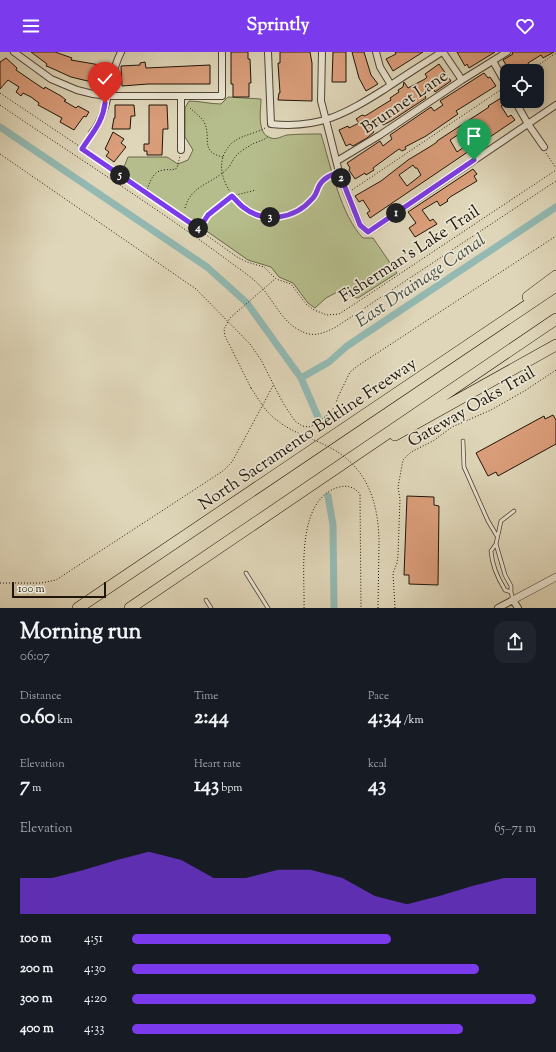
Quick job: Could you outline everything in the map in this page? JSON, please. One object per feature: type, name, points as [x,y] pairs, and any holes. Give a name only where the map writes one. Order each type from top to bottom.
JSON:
[{"type":"highway","points":[[424,376],[556,276]]},
{"type":"highway","name":"North Sacramento Beltline Freeway","points":[[78,608],[556,286]]},
{"type":"highway","points":[[130,608],[556,319]]},
{"type":"highway","points":[[330,472],[556,344]]},
{"type":"street","points":[[14,52],[39,71],[64,85],[93,94],[109,96],[222,96],[222,52]]},
{"type":"street","points":[[92,134],[100,123],[105,103],[109,96],[112,71],[121,52]]},
{"type":"street","points":[[268,52],[271,124],[297,125],[326,121],[354,108],[443,52],[462,80]]},
{"type":"street","points":[[322,52],[321,100],[339,172],[360,225],[368,232],[556,105]]},
{"type":"street","points":[[376,52],[380,67],[391,85]]},
{"type":"street","name":"Brunnet Lane","points":[[337,161],[380,135],[507,52]]},
{"type":"street","points":[[493,61],[500,78]]},
{"type":"street","points":[[181,96],[181,150]]},
{"type":"street","points":[[519,108],[545,150]]},
{"type":"street","points":[[498,608],[556,577]]},
{"type":"street","points":[[513,600],[518,608]]},
{"type":"lane","points":[[462,441],[464,468],[488,521],[497,536]]},
{"type":"lane","points":[[513,600],[511,592],[512,586],[505,575],[496,544],[502,521],[514,511]]},
{"type":"lane","points":[[496,544],[490,551],[496,575],[505,590],[511,592]]},
{"type":"lane","points":[[246,573],[268,608]]},
{"type":"lane","points":[[206,600],[211,608]]},
{"type":"path","points":[[540,64],[556,53]]},
{"type":"path","points":[[350,191],[500,91]]},
{"type":"path","name":"Fisherman’s Lake Trail","points":[[0,93],[243,260],[267,268],[276,279],[291,284],[304,302],[314,310],[327,315],[339,314],[556,169]]},
{"type":"path","points":[[0,105],[182,228],[238,268],[263,289],[273,305],[297,329],[309,335],[323,333],[336,327],[556,181]]},
{"type":"path","points":[[190,108],[204,123],[206,143],[209,149],[217,156],[223,157]]},
{"type":"path","points":[[271,124],[232,143],[223,157],[222,173],[225,183],[232,196],[243,208],[262,216],[278,218],[300,211],[314,198],[320,184],[326,178],[339,172]]},
{"type":"path","points":[[82,149],[92,134]]},
{"type":"path","points":[[184,208],[191,194],[228,168],[235,156],[251,145],[266,139],[269,136]]},
{"type":"path","points":[[145,192],[154,174],[158,171],[177,168],[181,150]]},
{"type":"path","points":[[545,150],[556,169]]},
{"type":"path","points":[[0,154],[196,288],[250,344],[274,384],[283,403],[295,421],[302,426],[309,427],[314,425],[330,413],[335,406],[338,396],[350,372],[556,236]]},
{"type":"path","points":[[199,229],[208,215],[232,196],[256,190]]},
{"type":"path","points":[[276,279],[228,320],[224,329],[225,336],[251,388],[265,409],[277,421],[341,454],[356,468],[365,480],[374,500],[379,523],[378,608]]},
{"type":"path","name":"Gateway Oaks Trail","points":[[395,608],[393,573],[398,555],[400,499],[398,487],[403,460],[411,452],[433,441],[452,427],[491,410],[526,390],[556,370]]},
{"type":"path","points":[[0,583],[41,584],[56,580],[223,471],[232,462],[274,384]]},
{"type":"path","points":[[304,608],[307,527],[313,510],[317,502],[335,489],[349,486],[353,487],[360,494],[361,608]]},
{"type":"green space","points":[[228,97],[261,99],[261,127],[266,136],[271,138],[287,135],[321,134],[332,174],[348,217],[363,238],[373,238],[397,273],[358,298],[352,297],[341,290],[326,298],[315,308],[308,303],[293,283],[279,277],[271,267],[248,260],[122,172],[128,157],[167,157],[178,164],[188,160],[193,150],[185,137],[185,108],[189,101],[221,104]]},
{"type":"building","points":[[31,52],[55,52],[72,58],[71,60],[100,65],[96,83],[71,77],[46,66],[47,64]]},
{"type":"building","points":[[231,52],[248,52],[248,59],[250,59],[251,83],[249,83],[249,97],[233,97],[233,84],[231,84]]},
{"type":"building","points":[[280,52],[310,52],[312,63],[312,101],[278,100],[280,93],[278,63],[280,63]]},
{"type":"building","points":[[333,52],[346,52],[346,82],[332,82]]},
{"type":"building","points":[[352,52],[364,52],[371,75],[378,84],[366,91],[359,78]]},
{"type":"building","points":[[395,52],[423,52],[393,71],[386,59],[396,54]]},
{"type":"building","points":[[457,52],[495,52],[469,68],[467,64],[465,66]]},
{"type":"building","points":[[512,52],[554,52],[543,58],[541,55],[528,64],[506,64],[503,60],[513,54]]},
{"type":"building","points":[[6,58],[17,68],[16,70],[44,89],[45,87],[61,96],[66,100],[64,101],[76,108],[78,106],[89,112],[86,117],[84,116],[74,130],[60,122],[62,118],[38,105],[39,103],[31,97],[23,93],[21,96],[16,92],[19,87],[8,80],[0,89],[0,62]]},
{"type":"building","points":[[145,62],[146,68],[210,65],[210,84],[148,84],[122,86],[121,66],[140,65],[140,63]]},
{"type":"building","points":[[439,64],[451,81],[435,92],[433,88],[424,93],[426,98],[391,121],[383,125],[381,122],[371,128],[374,132],[367,138],[353,146],[350,144],[346,146],[339,130],[348,126],[349,128],[359,123],[356,119],[362,115],[365,116],[391,100],[390,98],[399,92],[398,90],[403,87],[404,82],[408,88],[425,79],[427,77],[425,74]]},
{"type":"building","points":[[484,73],[488,78],[490,77],[496,86],[456,111],[458,114],[426,136],[405,147],[406,149],[402,151],[399,149],[373,168],[374,170],[355,179],[349,170],[350,168],[347,163],[380,141],[383,146],[392,139],[390,135],[431,107],[434,111],[443,105],[440,101]]},
{"type":"building","points":[[500,99],[500,108],[502,108],[508,117],[511,115],[515,120],[370,218],[367,213],[370,211],[363,200],[359,202],[355,196],[381,181],[408,160],[489,107],[488,106]],"holes":[[[464,131],[471,142],[457,152],[450,140]],[[413,165],[417,168],[421,175],[407,186],[399,175]]]},
{"type":"building","points":[[115,105],[134,105],[135,116],[131,116],[130,129],[112,129],[115,118]]},
{"type":"building","points":[[149,105],[167,105],[168,129],[163,129],[162,155],[147,155],[147,151],[144,151],[144,144],[149,144]]},
{"type":"building","points":[[113,132],[124,139],[121,143],[126,147],[114,162],[106,156],[109,152],[105,149]]},
{"type":"building","points":[[473,169],[477,174],[474,176],[477,181],[450,197],[447,200],[448,201],[440,206],[437,201],[422,210],[430,221],[433,219],[437,224],[415,237],[409,228],[416,223],[408,212]]},
{"type":"building","points":[[553,415],[556,420],[556,444],[498,476],[496,472],[488,476],[476,453],[544,416],[545,419]]},
{"type":"building","points":[[407,496],[434,497],[434,505],[439,506],[438,585],[409,584],[409,575],[404,575]]},
{"type":"waterway","points":[[0,127],[207,267],[247,303],[301,378],[318,417]]},
{"type":"waterway","name":"East Drainage Canal","points":[[301,378],[329,362],[347,346],[556,207]]},
{"type":"waterway","points":[[328,496],[333,525],[334,608]]},
{"type":"route","points":[[105,103],[100,123],[82,149],[131,181],[199,229],[208,215],[232,196],[243,208],[262,216],[278,218],[300,211],[314,198],[320,184],[326,178],[339,172],[360,225],[368,232],[474,160]]}]
